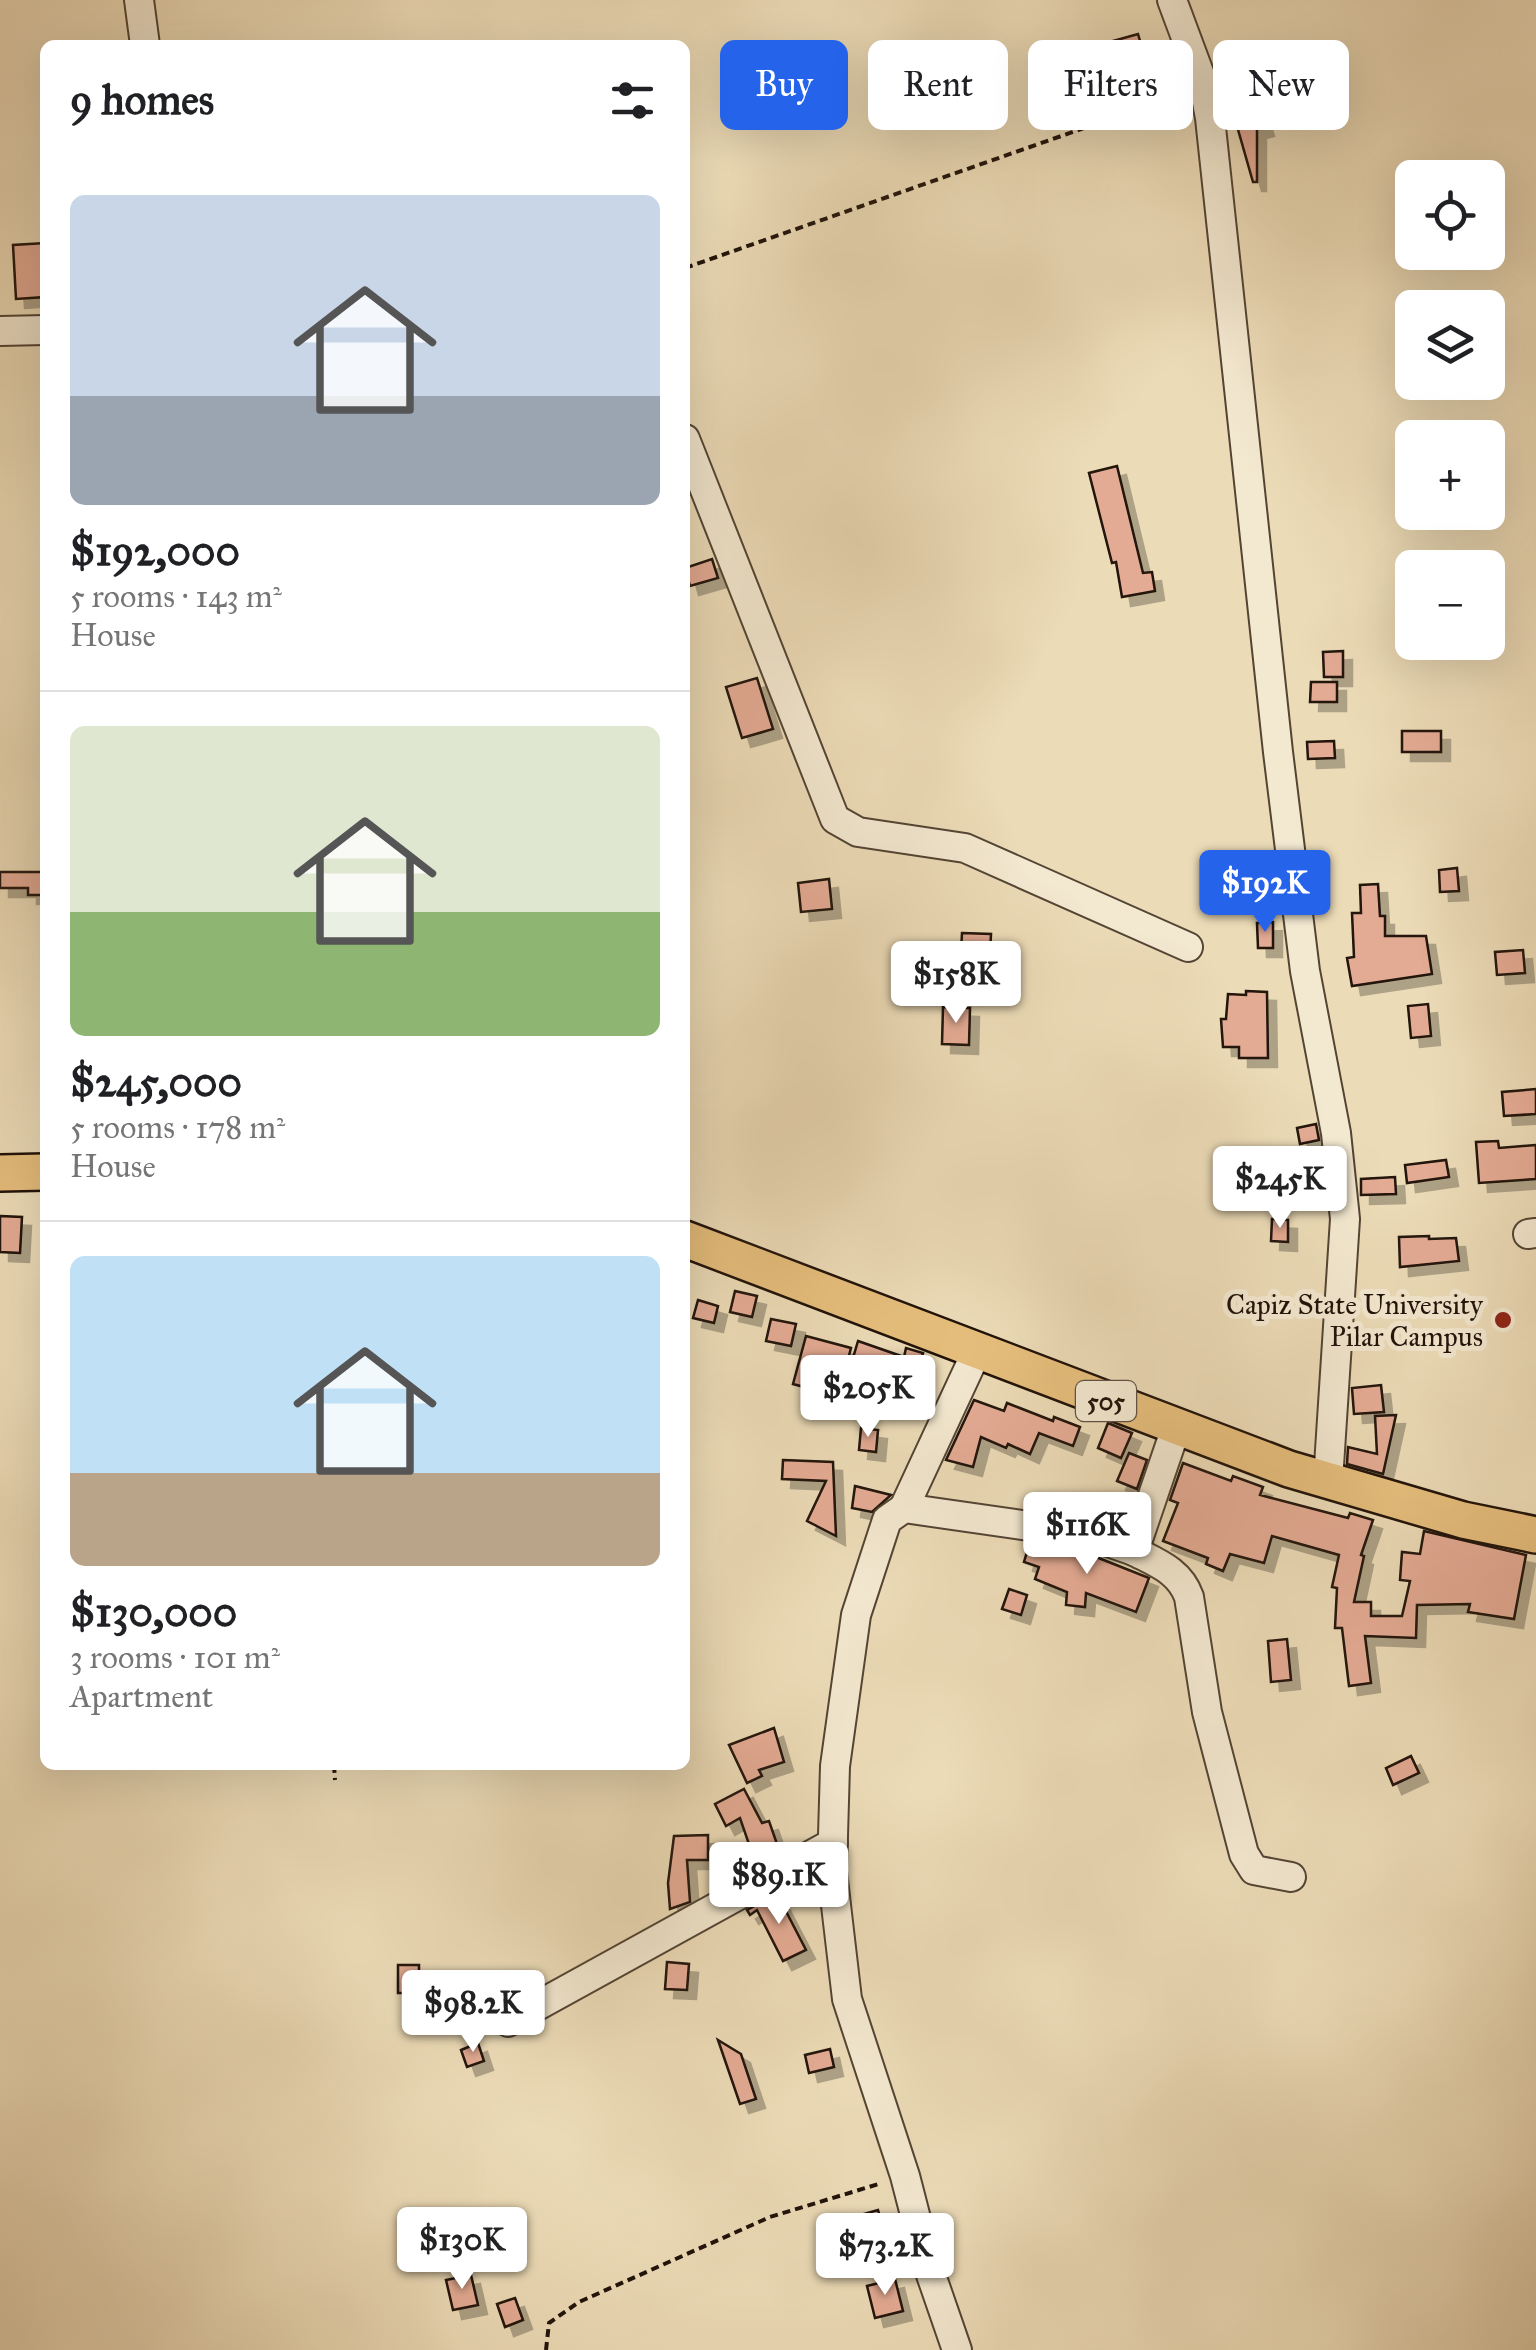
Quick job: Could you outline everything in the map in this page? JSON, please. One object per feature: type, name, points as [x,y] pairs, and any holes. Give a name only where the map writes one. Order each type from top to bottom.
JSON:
[{"type":"main road","points":[[0,1174],[40,1172]]},
{"type":"main road","name":"505","points":[[690,1242],[1176,1428],[1328,1481],[1463,1520],[1536,1535]]},
{"type":"street","points":[[139,0],[144,40]]},
{"type":"street","points":[[1172,0],[1204,86],[1212,138],[1280,770],[1306,971],[1336,1133],[1346,1219],[1328,1481]]},
{"type":"street","points":[[0,331],[40,330]]},
{"type":"street","points":[[690,452],[835,818],[858,832],[965,848],[1188,946]]},
{"type":"street","points":[[958,2350],[928,2269],[905,2176],[846,1999],[832,1871],[835,1766],[856,1615],[887,1520],[904,1508],[976,1351]]},
{"type":"street","points":[[1134,1551],[1176,1428]]},
{"type":"street","points":[[904,1508],[1085,1534],[1134,1551],[1174,1572],[1185,1585],[1189,1598],[1207,1712],[1244,1854],[1254,1870],[1291,1877]]},
{"type":"street","points":[[508,2022],[833,1843]]},
{"type":"path","points":[[690,266],[1204,86]]},
{"type":"path","points":[[334,1770],[335,1780]]},
{"type":"path","points":[[546,2350],[549,2323],[579,2302],[770,2218],[905,2176]]},
{"type":"building","points":[[1138,34],[1140,40],[1117,40]]},
{"type":"building","points":[[1238,130],[1257,130],[1257,182],[1253,182]]},
{"type":"building","points":[[40,243],[40,297],[16,299],[13,245]]},
{"type":"building","points":[[1117,466],[1143,573],[1152,572],[1155,591],[1122,597],[1116,562],[1112,563],[1089,473]]},
{"type":"building","points":[[712,559],[718,578],[690,586],[690,566]]},
{"type":"building","points":[[1343,651],[1343,677],[1324,677],[1323,652]]},
{"type":"building","points":[[757,678],[773,729],[742,738],[726,687]]},
{"type":"building","points":[[1311,682],[1337,682],[1337,702],[1310,702]]},
{"type":"building","points":[[1402,731],[1441,731],[1441,752],[1402,752]]},
{"type":"building","points":[[1334,741],[1335,758],[1308,759],[1307,742]]},
{"type":"building","points":[[1457,868],[1459,891],[1440,892],[1439,870]]},
{"type":"building","points":[[0,872],[40,872],[40,895],[28,895],[28,888],[0,888]]},
{"type":"building","points":[[829,879],[832,909],[801,912],[798,883]]},
{"type":"building","points":[[1378,884],[1385,936],[1426,936],[1432,974],[1352,986],[1347,958],[1354,957],[1352,913],[1361,913],[1360,885]]},
{"type":"building","points":[[1273,922],[1273,948],[1258,948],[1257,923]]},
{"type":"building","points":[[962,933],[991,934],[990,954],[961,952]]},
{"type":"building","points":[[1523,950],[1525,973],[1497,975],[1495,952]]},
{"type":"building","points":[[1246,991],[1267,992],[1268,1058],[1239,1058],[1239,1047],[1223,1047],[1221,1019],[1226,1019],[1228,994],[1246,995]]},
{"type":"building","points":[[1428,1004],[1431,1036],[1411,1038],[1408,1006]]},
{"type":"building","points":[[943,1007],[970,1008],[969,1045],[942,1044]]},
{"type":"building","points":[[1536,1089],[1536,1114],[1504,1116],[1502,1092]]},
{"type":"building","points":[[1316,1124],[1319,1140],[1300,1144],[1297,1128]]},
{"type":"building","points":[[1498,1141],[1499,1148],[1536,1145],[1536,1179],[1479,1183],[1476,1142]]},
{"type":"building","points":[[1446,1160],[1449,1177],[1407,1183],[1405,1165]]},
{"type":"building","points":[[1395,1177],[1396,1194],[1361,1195],[1361,1179]]},
{"type":"building","points":[[0,1216],[22,1217],[20,1253],[0,1252]]},
{"type":"building","points":[[1272,1219],[1288,1220],[1288,1242],[1271,1241]]},
{"type":"building","points":[[1399,1237],[1456,1238],[1459,1261],[1400,1267]]},
{"type":"building","points":[[735,1291],[757,1296],[752,1317],[730,1312]]},
{"type":"building","points":[[698,1300],[718,1306],[714,1323],[693,1318]]},
{"type":"building","points":[[771,1319],[796,1324],[791,1346],[766,1341]]},
{"type":"building","points":[[806,1336],[851,1348],[838,1396],[793,1384]]},
{"type":"building","points":[[858,1341],[904,1357],[906,1348],[923,1353],[914,1387],[897,1382],[899,1375],[853,1358]]},
{"type":"building","points":[[1381,1385],[1384,1412],[1354,1414],[1352,1388]]},
{"type":"building","points":[[974,1400],[1004,1411],[1007,1403],[1080,1427],[1073,1446],[1039,1433],[1030,1454],[981,1437],[973,1467],[946,1460]]},
{"type":"building","points":[[1396,1415],[1383,1474],[1347,1464],[1348,1447],[1377,1454],[1375,1416]]},
{"type":"building","points":[[1108,1423],[1132,1433],[1121,1458],[1098,1448]]},
{"type":"building","points":[[861,1428],[878,1430],[876,1452],[859,1450]]},
{"type":"building","points":[[1129,1453],[1147,1460],[1137,1489],[1117,1481]]},
{"type":"building","points":[[783,1460],[833,1462],[836,1536],[807,1521],[826,1481],[782,1479]]},
{"type":"building","points":[[1183,1463],[1231,1481],[1233,1476],[1263,1487],[1260,1495],[1348,1518],[1350,1513],[1373,1520],[1361,1555],[1364,1556],[1354,1602],[1371,1602],[1371,1616],[1402,1616],[1410,1581],[1400,1580],[1402,1552],[1420,1554],[1424,1531],[1526,1555],[1514,1619],[1468,1612],[1470,1604],[1417,1605],[1416,1638],[1365,1636],[1371,1683],[1349,1686],[1342,1628],[1335,1628],[1337,1588],[1332,1587],[1339,1555],[1272,1536],[1264,1563],[1230,1554],[1223,1571],[1206,1564],[1208,1558],[1163,1541],[1178,1503],[1170,1500]]},
{"type":"building","points":[[855,1486],[891,1495],[872,1512],[852,1508]]},
{"type":"building","points":[[1029,1545],[1046,1551],[1048,1546],[1081,1551],[1149,1578],[1136,1612],[1086,1593],[1085,1607],[1066,1605],[1067,1592],[1035,1579],[1039,1567],[1024,1562]]},
{"type":"building","points":[[1009,1589],[1027,1595],[1021,1615],[1002,1609]]},
{"type":"building","points":[[1287,1639],[1291,1680],[1271,1682],[1268,1641]]},
{"type":"building","points":[[774,1728],[784,1762],[759,1770],[762,1776],[747,1783],[729,1745]]},
{"type":"building","points":[[1411,1756],[1419,1773],[1393,1785],[1386,1768]]},
{"type":"building","points":[[744,1789],[762,1823],[769,1821],[777,1844],[752,1853],[740,1818],[726,1826],[715,1804]]},
{"type":"building","points":[[708,1835],[708,1860],[687,1860],[690,1902],[670,1909],[668,1883],[674,1836]]},
{"type":"building","points":[[777,1894],[806,1950],[783,1961],[757,1910],[750,1915],[747,1910]]},
{"type":"building","points":[[667,1962],[689,1964],[687,1990],[665,1989]]},
{"type":"building","points":[[398,1965],[419,1965],[419,1993],[398,1993]]},
{"type":"building","points":[[718,2040],[741,2054],[756,2099],[740,2104]]},
{"type":"building","points":[[478,2043],[484,2061],[467,2067],[461,2050]]},
{"type":"building","points":[[830,2049],[834,2067],[809,2073],[805,2055]]},
{"type":"building","points":[[878,2210],[888,2242],[863,2250],[853,2217]]},
{"type":"building","points":[[471,2275],[478,2305],[453,2310],[446,2280]]},
{"type":"building","points":[[895,2279],[903,2311],[875,2318],[867,2286]]},
{"type":"building","points":[[515,2298],[523,2320],[505,2327],[497,2304]]},
{"type":"place","name":"Capiz State University Pilar Campus","points":[[1503,1320]]}]
